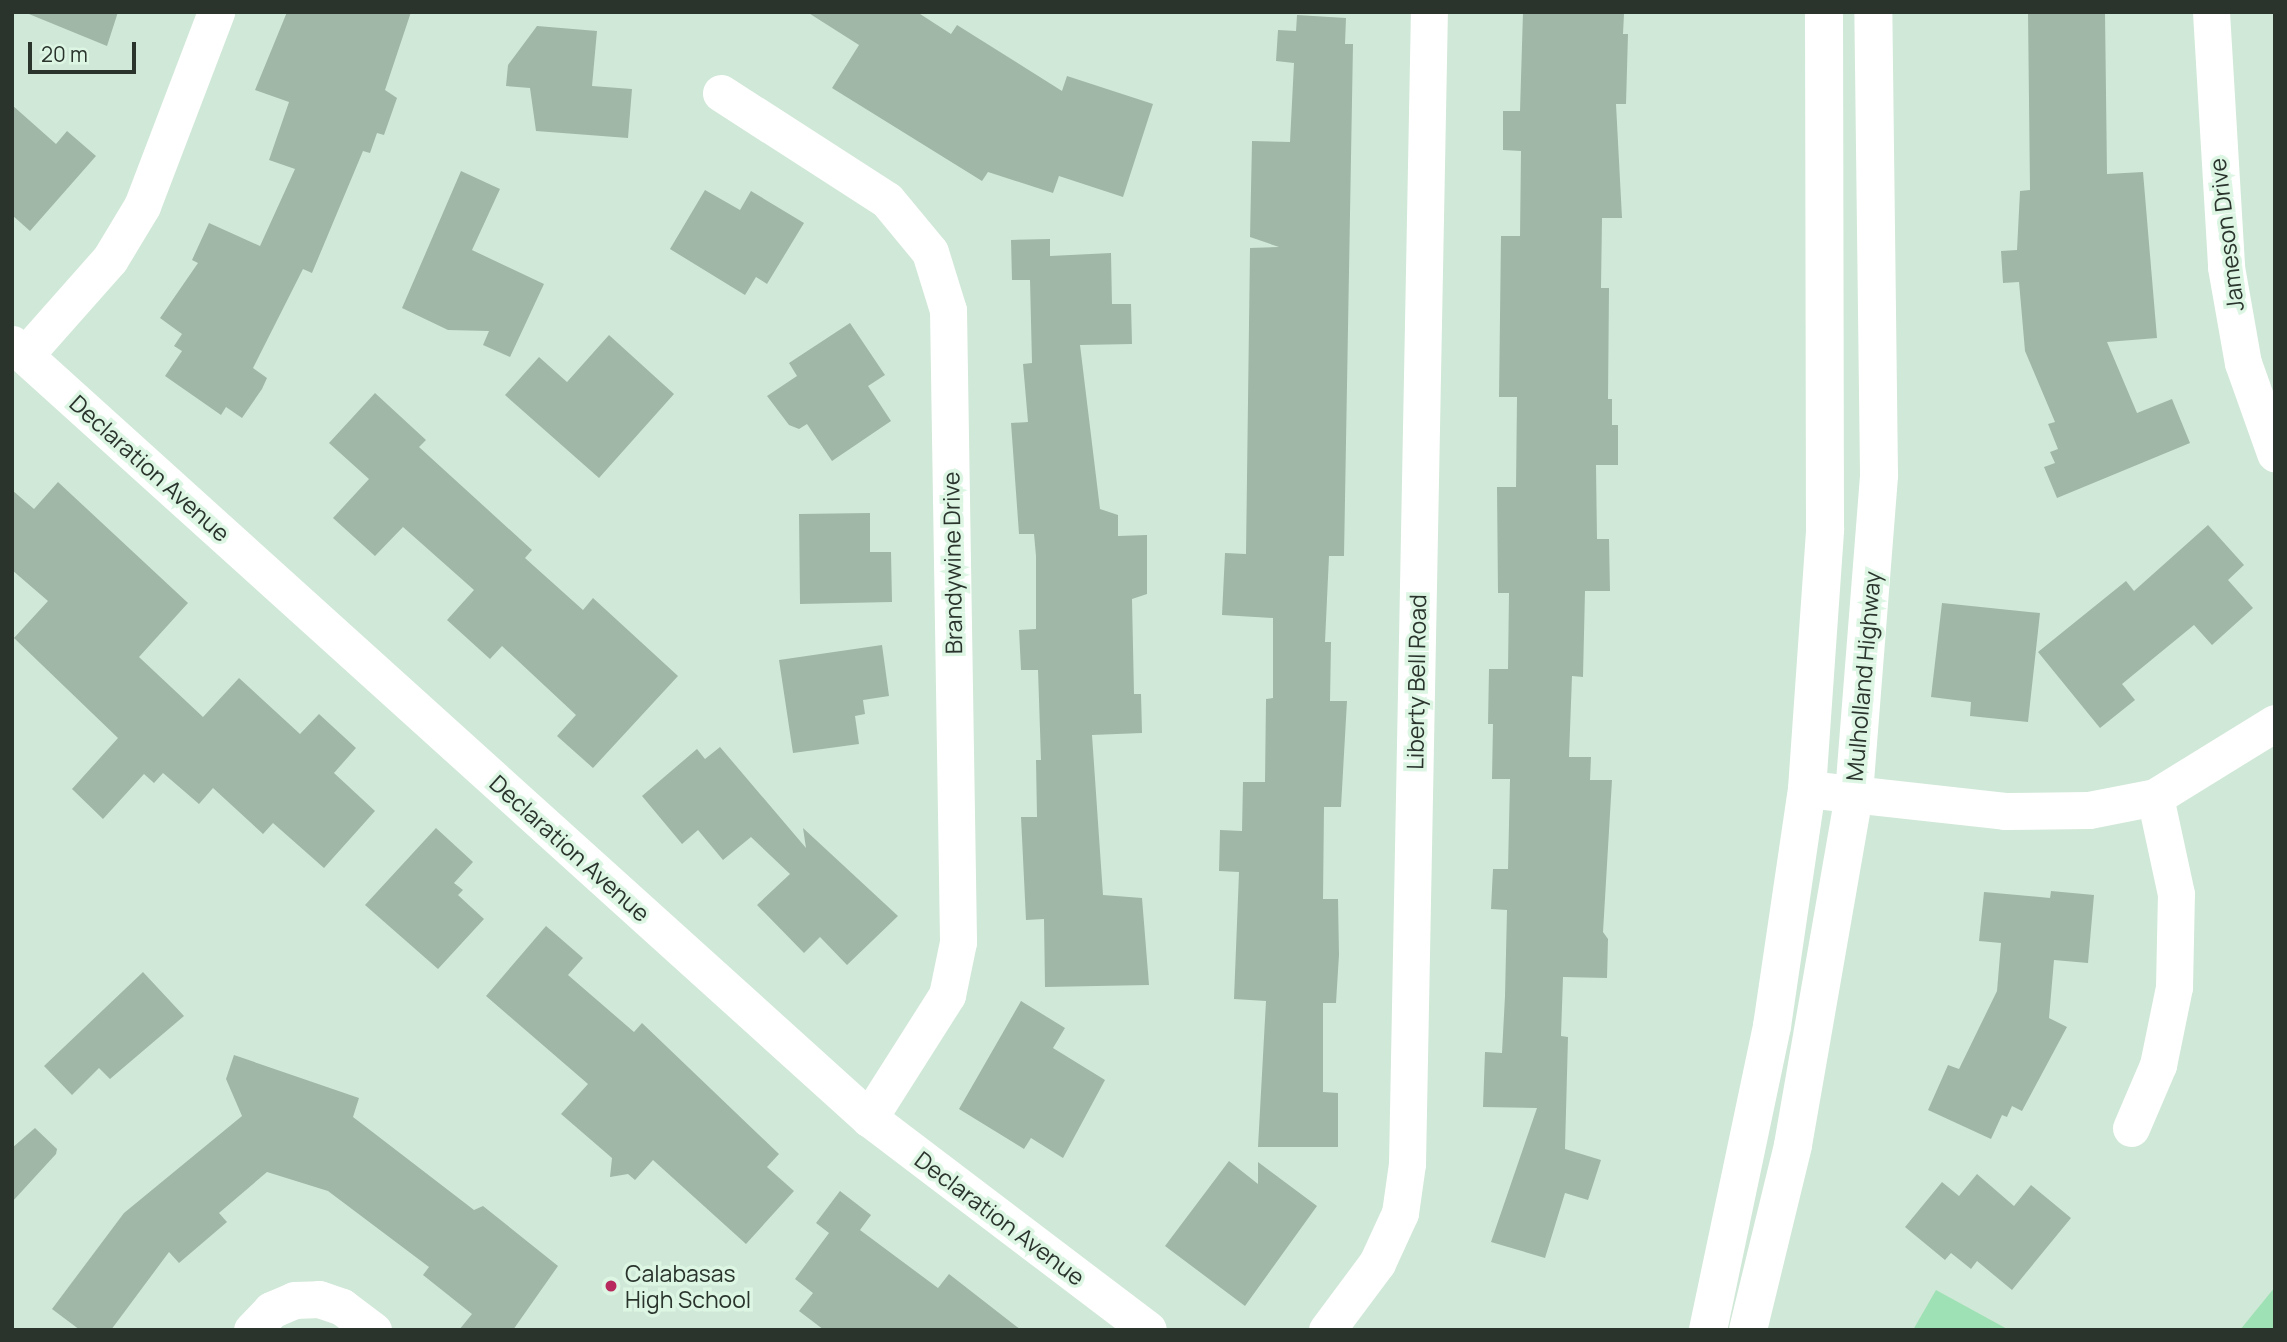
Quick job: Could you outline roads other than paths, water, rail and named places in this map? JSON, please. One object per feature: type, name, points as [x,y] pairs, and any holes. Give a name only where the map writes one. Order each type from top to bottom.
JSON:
[{"type":"main road","name":"Mulholland Highway","points":[[1708,1330],[1772,1026],[1807,789],[1825,529],[1824,12]]},
{"type":"main road","name":"Mulholland Highway","points":[[1748,1330],[1793,1145],[1854,794],[1879,475],[1873,12]]},
{"type":"street","points":[[19,349],[110,259],[142,206],[216,12]]},
{"type":"street","name":"Liberty Bell Road","points":[[1327,1330],[1377,1263],[1400,1213],[1407,1164],[1429,12]]},
{"type":"street","name":"Jameson Drive","points":[[2211,12],[2226,267],[2243,363],[2275,453]]},
{"type":"street","name":"Brandywine Drive","points":[[721,93],[887,200],[930,252],[948,310],[958,942],[947,996],[869,1118]]},
{"type":"street","name":"Declaration Avenue","points":[[19,349],[869,1118],[1148,1330]]},
{"type":"street","points":[[1807,789],[2005,811],[2089,810],[2155,797],[2275,723]]},
{"type":"street","points":[[2131,1128],[2158,1065],[2174,987],[2176,894],[2155,797]]},
{"type":"street","points":[[252,1330],[271,1310],[294,1300],[319,1299],[342,1307],[373,1330]]},
{"type":"place","name":"Calabasas High School","points":[[611,1286]]}]
